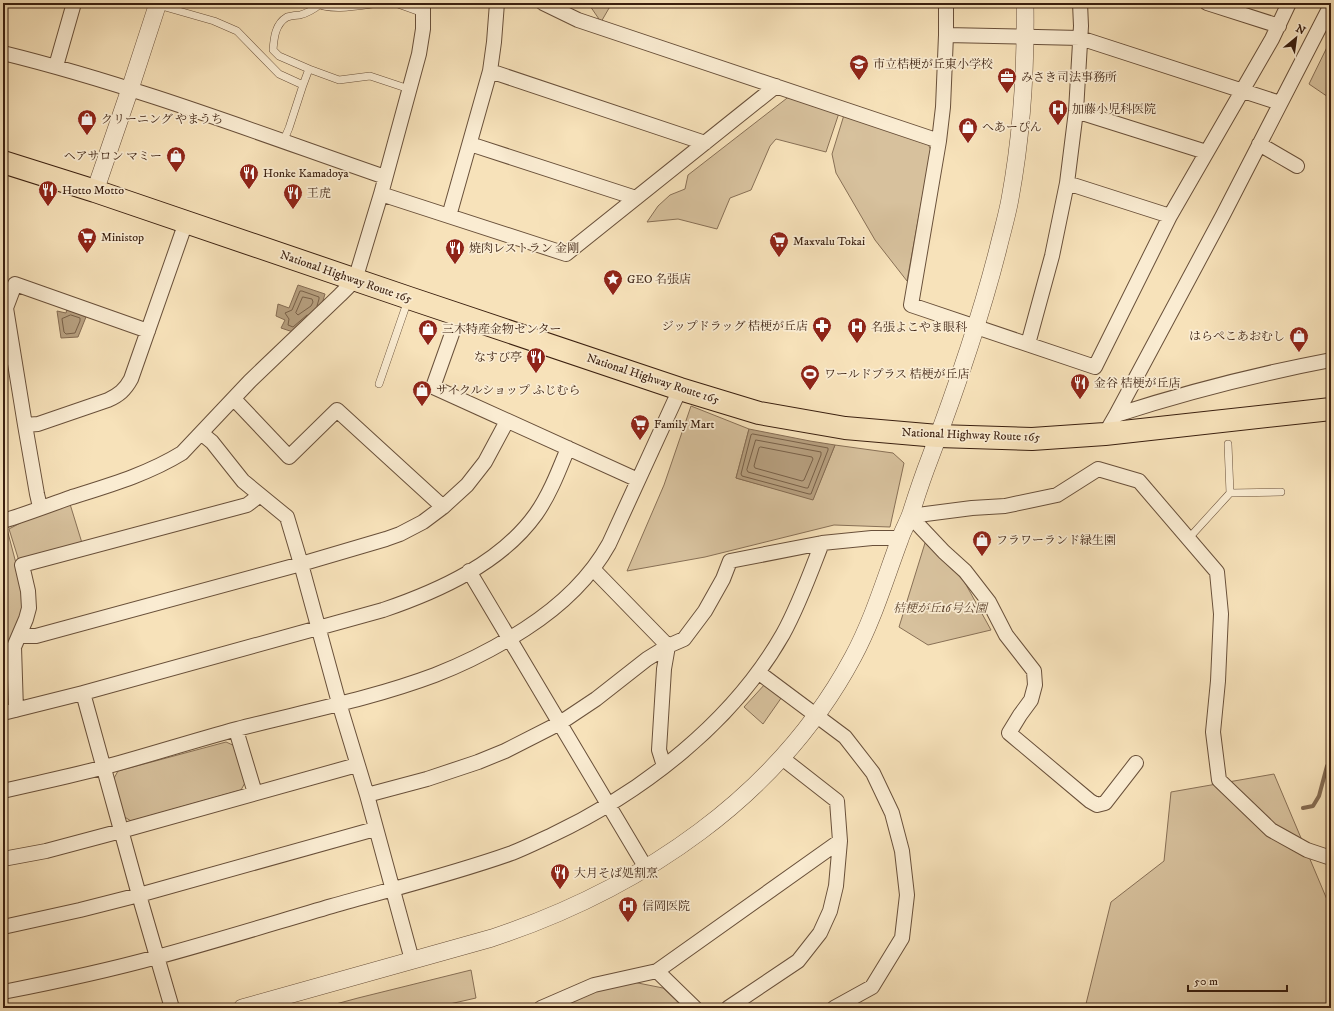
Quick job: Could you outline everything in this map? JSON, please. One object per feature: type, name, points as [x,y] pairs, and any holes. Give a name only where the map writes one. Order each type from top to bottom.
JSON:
[{"type":"highway","name":"National Highway Route 165","points":[[3,162],[95,191],[680,389],[759,413],[845,428],[938,436],[1032,439],[1105,434],[1331,409]]},
{"type":"street","points":[[56,66],[74,3]]},
{"type":"street","points":[[449,216],[490,71],[497,3]]},
{"type":"street","points":[[543,3],[578,20],[939,141]]},
{"type":"street","points":[[946,3],[943,107],[939,141],[911,305],[1095,367],[1170,216],[1279,26],[1288,3]]},
{"type":"street","points":[[242,1008],[492,938],[524,927],[596,896],[646,868],[717,819],[748,792],[782,758],[815,716],[834,690],[853,656],[882,590],[977,327],[1010,200],[1021,124],[1026,36],[1025,3]]},
{"type":"street","points":[[1028,344],[1052,256],[1067,183],[1076,111],[1081,26],[1080,3]]},
{"type":"street","points":[[1208,3],[1279,26]]},
{"type":"street","points":[[95,191],[158,4]]},
{"type":"street","points":[[1105,434],[1223,215],[1331,5]]},
{"type":"street","points":[[3,521],[138,476],[182,453],[250,380],[355,280],[419,54],[423,29],[423,8]]},
{"type":"street","points":[[946,36],[1080,38],[1280,103]]},
{"type":"street","points":[[3,53],[56,66],[130,89],[384,177]]},
{"type":"street","points":[[490,71],[706,142]]},
{"type":"street","points":[[380,194],[566,254],[776,86]]},
{"type":"street","points":[[1076,111],[1206,152]]},
{"type":"street","points":[[470,144],[636,198]]},
{"type":"street","points":[[1259,144],[1297,166]]},
{"type":"street","points":[[1067,183],[1170,216]]},
{"type":"street","points":[[1223,215],[1232,226]]},
{"type":"street","points":[[25,425],[45,422],[108,400],[123,391],[132,379],[186,222]]},
{"type":"street","points":[[40,508],[6,308],[15,284],[148,331]]},
{"type":"street","points":[[458,314],[434,386],[507,421],[638,480]]},
{"type":"street","points":[[1116,415],[1222,383],[1277,370],[1331,360]]},
{"type":"street","points":[[3,791],[103,767],[414,682],[476,657],[510,638],[566,599],[593,568],[609,544],[680,389]]},
{"type":"street","points":[[234,398],[289,457],[337,410],[443,507]]},
{"type":"street","points":[[20,636],[36,636],[301,564],[393,536],[423,522],[443,507],[467,485],[491,452],[507,421]]},
{"type":"street","points":[[201,433],[212,442],[243,481],[287,517],[357,765],[367,795],[375,829],[393,888],[412,960]]},
{"type":"street","points":[[260,495],[247,505],[22,565],[28,591],[29,608],[20,636],[14,647],[9,711],[83,693],[402,603],[447,584],[494,556],[527,526],[544,501],[554,482],[568,448]]},
{"type":"street","points":[[910,516],[972,508],[1005,506],[1057,495],[1098,469],[1140,481],[1217,572],[1221,614],[1218,681],[1213,732],[1219,780],[1271,830],[1307,850],[1331,858]]},
{"type":"street","points":[[910,516],[965,572],[988,602],[1006,635],[1034,671],[1035,685],[1032,700],[1020,715],[1010,733],[1090,801],[1097,805],[1105,803],[1136,763]]},
{"type":"street","points":[[367,795],[427,779],[478,762],[511,748],[560,723],[596,699],[647,659],[668,646],[684,639],[723,579],[730,561],[822,543],[872,538],[900,538]]},
{"type":"street","points":[[3,992],[58,981],[157,957],[393,888],[442,876],[514,852],[565,828],[608,805],[639,785],[698,738],[744,690],[758,672],[795,610],[822,543]]},
{"type":"street","points":[[593,568],[668,646]]},
{"type":"street","points":[[469,571],[646,868]]},
{"type":"street","points":[[664,766],[659,750],[664,669],[668,646]]},
{"type":"street","points":[[758,672],[845,737],[873,774],[892,813],[902,851],[907,896],[902,938],[872,987],[834,1008]]},
{"type":"street","points":[[83,693],[172,1008]]},
{"type":"street","points":[[236,730],[255,792]]},
{"type":"street","points":[[728,1008],[798,961],[820,933],[832,905],[836,886],[840,841],[837,801],[782,758]]},
{"type":"street","points":[[3,859],[121,831],[255,792],[357,765]]},
{"type":"street","points":[[3,927],[139,895],[375,829]]},
{"type":"street","points":[[541,1008],[594,985],[657,971],[840,841]]},
{"type":"street","points":[[657,971],[695,1008]]},
{"type":"lane","points":[[380,3],[338,7],[317,4],[312,10],[288,17],[281,23],[275,33],[273,50],[279,56],[339,80],[370,76],[410,89]]},
{"type":"lane","points":[[395,3],[423,8]]},
{"type":"lane","points":[[158,4],[214,21],[237,31],[279,74],[303,85]]},
{"type":"lane","points":[[283,142],[309,69]]},
{"type":"lane","points":[[379,384],[409,298]]},
{"type":"lane","points":[[1189,538],[1230,493],[1228,444]]},
{"type":"lane","points":[[1230,493],[1281,492]]},
{"type":"green space","points":[[588,3],[612,3],[601,22]]},
{"type":"green space","points":[[1331,39],[1331,99],[1309,84]]},
{"type":"green space","points":[[791,95],[839,113],[826,152],[776,139],[770,146],[751,190],[730,198],[717,229],[678,219],[647,222],[658,206],[670,195],[685,189],[688,175]]},
{"type":"green space","points":[[844,115],[927,142],[931,150],[907,281],[875,240],[836,173],[832,154]]},
{"type":"green space","points":[[691,406],[749,429],[736,478],[813,499],[835,445],[893,453],[904,463],[890,527],[834,525],[705,557],[627,571],[664,485]]},
{"type":"green space","points":[[70,504],[82,543],[19,561],[9,529],[26,520]]},
{"type":"green space","points":[[7,529],[23,590],[22,611],[19,623],[8,643],[11,696],[6,707],[3,697],[3,530]]},
{"type":"green space","name":"桔梗が丘16号公園","points":[[925,543],[964,581],[991,630],[928,645],[899,627]]},
{"type":"green space","points":[[766,683],[784,694],[763,724],[744,707]]},
{"type":"green space","points":[[226,742],[235,746],[246,781],[241,790],[131,821],[123,816],[113,780],[118,771]]},
{"type":"green space","points":[[1274,774],[1331,909],[1331,1008],[1085,1008],[1111,902],[1164,861],[1171,792]]},
{"type":"green space","points":[[471,970],[476,998],[432,1008],[321,1008],[358,998]]},
{"type":"green space","points":[[633,982],[663,988],[684,1008],[554,1008],[603,986]]},
{"type":"water","points":[[298,285],[325,294],[320,311],[293,332],[281,328],[285,320],[276,316],[278,304],[289,308]]},
{"type":"water","points":[[67,309],[86,317],[78,337],[61,338],[57,311],[66,313]]},
{"type":"water","points":[[749,429],[835,445],[813,500],[736,478]]},
{"type":"waterway","points":[[1303,808],[1313,806],[1319,796],[1327,766],[1331,762]]},
{"type":"place","name":"市立桔梗が丘東小学校","points":[[859,81]]},
{"type":"place","name":"みさき司法事務所","points":[[1007,94]]},
{"type":"place","name":"加藤小児科医院","points":[[1058,126]]},
{"type":"place","name":"クリーニング やまうち","points":[[87,136]]},
{"type":"place","name":"へあーぴん","points":[[968,144]]},
{"type":"place","name":"ヘアサロン マミー","points":[[176,173]]},
{"type":"place","name":"Honke Kamadoya","points":[[249,190]]},
{"type":"place","name":"Hotto Motto","points":[[48,207]]},
{"type":"place","name":"王虎","points":[[293,210]]},
{"type":"place","name":"Ministop","points":[[87,254]]},
{"type":"place","name":"Maxvalu Tokai","points":[[779,258]]},
{"type":"place","name":"焼肉レストラン 金剛","points":[[455,265]]},
{"type":"place","name":"GEO 名張店","points":[[613,296]]},
{"type":"place","name":"ジップドラッグ 桔梗が丘店","points":[[822,343]]},
{"type":"place","name":"名張よこやま眼科","points":[[857,344]]},
{"type":"place","name":"三木特産金物センター","points":[[428,346]]},
{"type":"place","name":"はらぺこあおむし","points":[[1299,353]]},
{"type":"place","name":"なすび亭","points":[[536,374]]},
{"type":"place","name":"ワールドプラス 桔梗が丘店","points":[[810,391]]},
{"type":"place","name":"金谷 桔梗が丘店","points":[[1080,400]]},
{"type":"place","name":"サイクルショップ ふじむら","points":[[422,407]]},
{"type":"place","name":"Family Mart","points":[[640,441]]},
{"type":"place","name":"フラワーランド緑生園","points":[[982,557]]},
{"type":"place","name":"大月そば処割烹","points":[[560,890]]},
{"type":"place","name":"信岡医院","points":[[628,923]]}]
